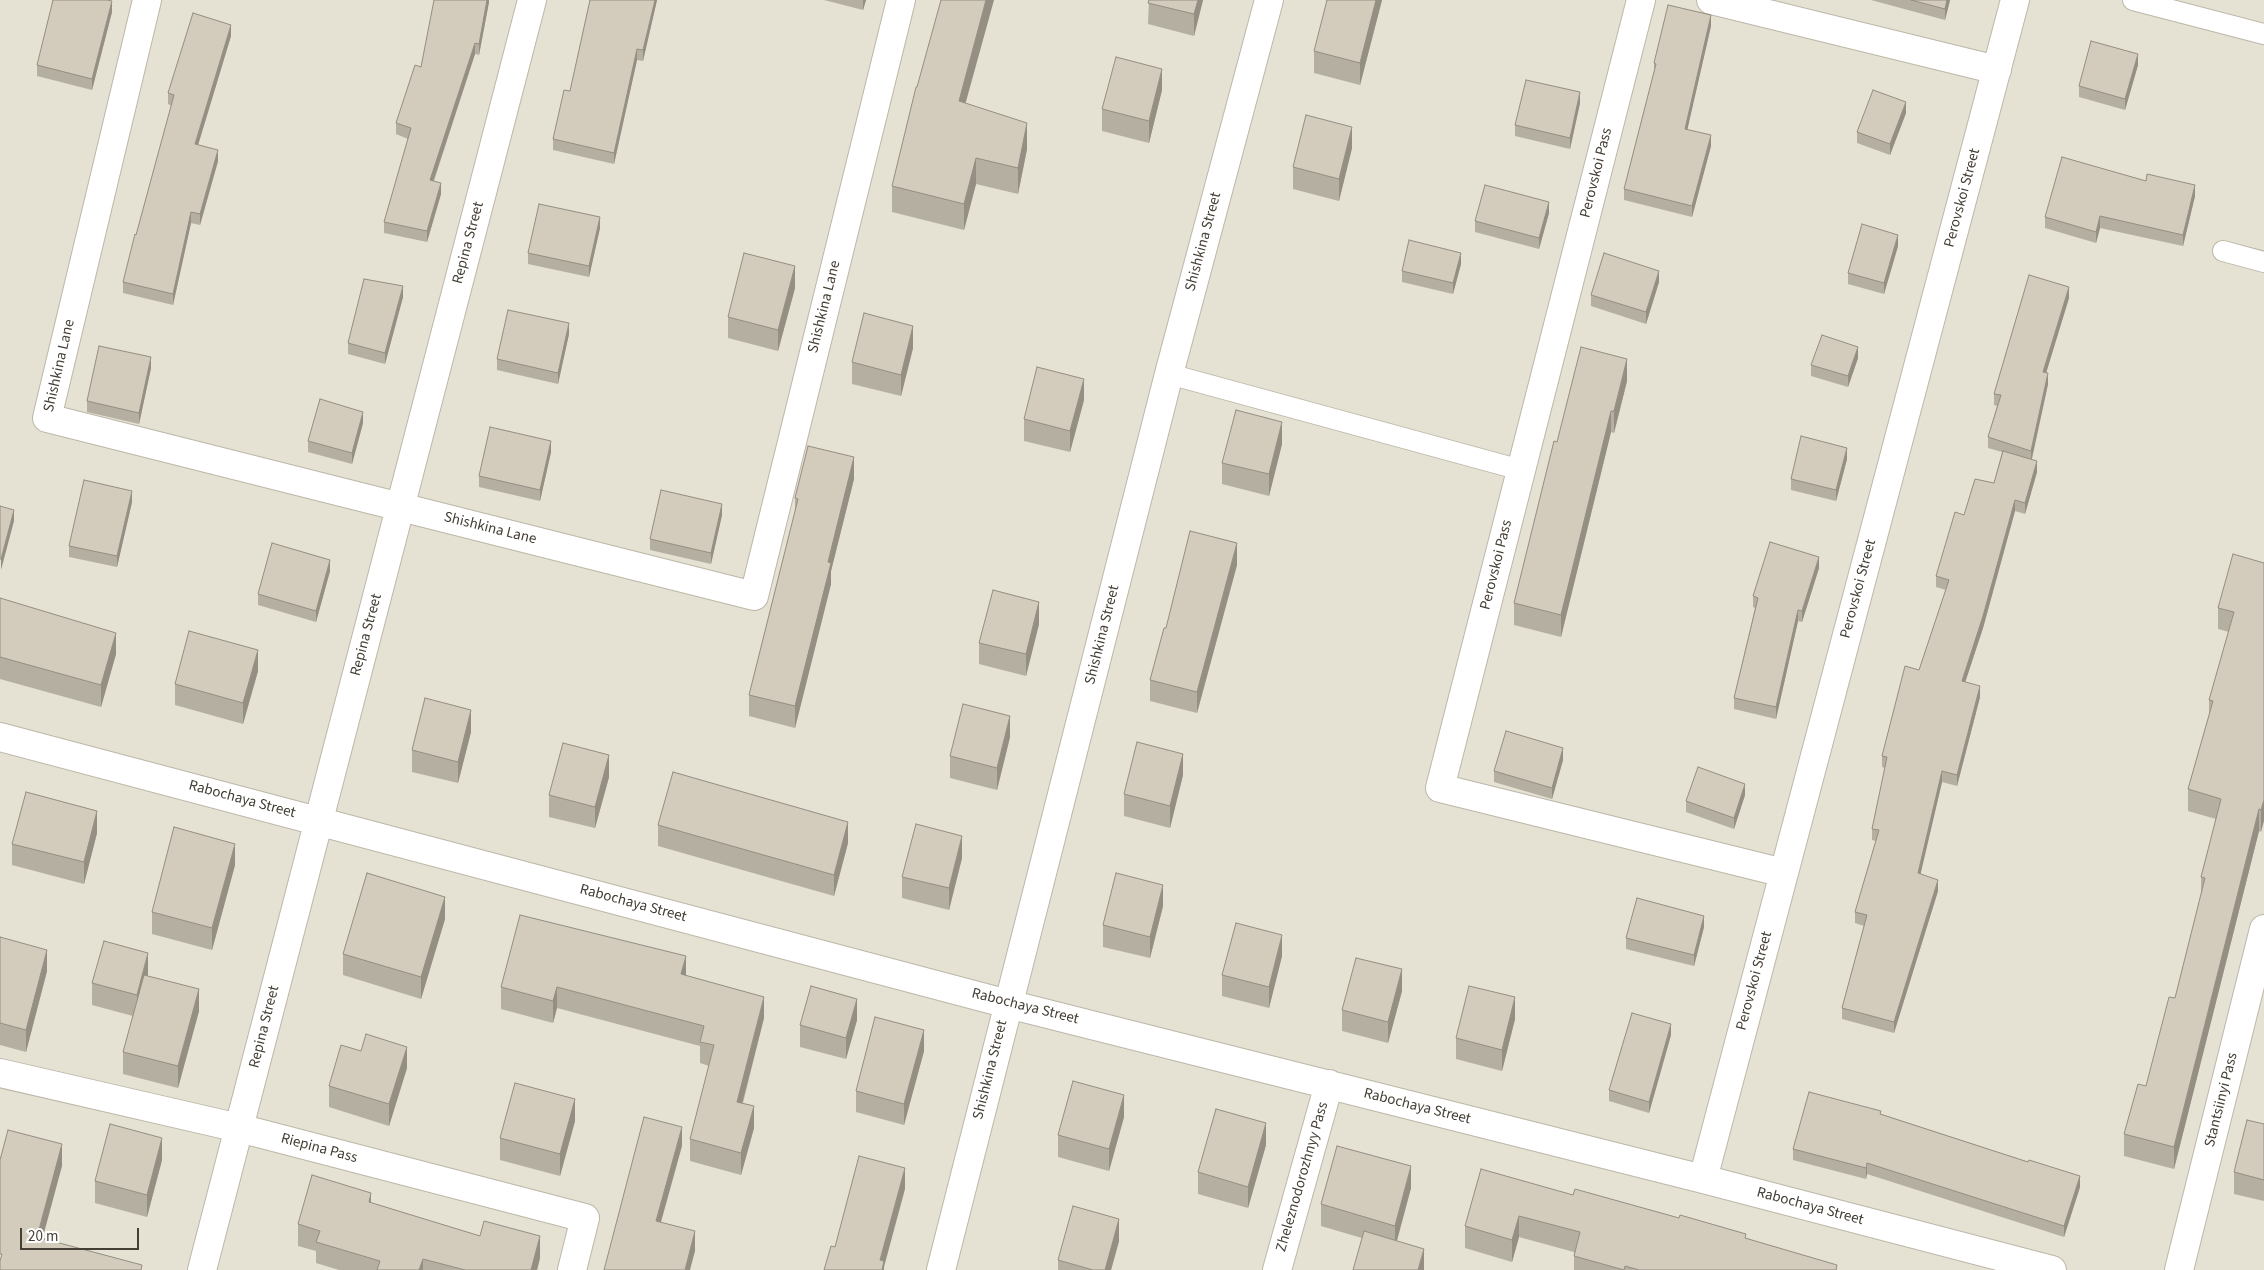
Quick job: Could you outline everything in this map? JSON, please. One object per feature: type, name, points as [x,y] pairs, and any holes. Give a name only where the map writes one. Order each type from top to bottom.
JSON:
[{"type":"street","name":"Shishkina Lane","points":[[146,0],[47,418],[754,596],[901,0]]},
{"type":"street","name":"Repina Street","points":[[202,1270],[532,0]]},
{"type":"street","name":"Shishkina Street","points":[[941,1270],[1169,374],[1268,0]]},
{"type":"street","name":"Perovskoi Pass","points":[[1641,0],[1440,788],[1784,874]]},
{"type":"street","points":[[1711,0],[1997,70]]},
{"type":"street","name":"Perovskoi Street","points":[[1703,1179],[2015,0]]},
{"type":"street","name":"Rabochaya Street","points":[[0,737],[1008,1004],[1703,1179],[2052,1270]]},
{"type":"street","name":"Stantsiinyi Pass","points":[[2179,1270],[2264,929]]},
{"type":"street","name":"Riepina Pass","points":[[0,1073],[239,1128],[585,1218],[572,1270]]},
{"type":"street","name":"Zheleznodorozhnyy Pass","points":[[1277,1270],[1329,1084]]},
{"type":"lane","points":[[2133,0],[2264,34]]},
{"type":"lane","points":[[2223,251],[2264,262]]},
{"type":"lane","points":[[1169,374],[1521,470]]},
{"type":"shaded area","points":[[0,0],[2264,0],[2264,1270],[0,1270]]},
{"type":"building","points":[[53,0],[112,1],[92,79],[37,65]]},
{"type":"building","points":[[434,0],[487,0],[479,44],[475,43],[430,180],[441,183],[427,231],[384,222],[411,128],[396,123],[415,65],[421,67]]},
{"type":"building","points":[[590,0],[655,0],[643,50],[637,49],[614,153],[553,139],[564,90],[570,91]]},
{"type":"building","points":[[941,0],[986,0],[959,101],[1027,123],[1018,168],[976,158],[964,204],[892,186],[916,87]]},
{"type":"building","points":[[1149,0],[1198,0],[1194,14],[1148,3]]},
{"type":"building","points":[[1327,0],[1376,0],[1360,63],[1314,51]]},
{"type":"building","points":[[1911,0],[1947,0],[1945,9]]},
{"type":"building","points":[[1668,5],[1711,15],[1685,129],[1711,135],[1692,206],[1624,189],[1656,64],[1654,63]]},
{"type":"building","points":[[193,13],[231,25],[195,144],[218,150],[200,214],[191,212],[173,294],[123,282],[174,95],[168,93]]},
{"type":"building","points":[[2091,41],[2138,54],[2125,99],[2079,86]]},
{"type":"building","points":[[1116,57],[1162,69],[1149,121],[1102,109]]},
{"type":"building","points":[[1526,80],[1580,92],[1570,138],[1515,125]]},
{"type":"building","points":[[1873,90],[1906,102],[1890,144],[1857,132]]},
{"type":"building","points":[[1306,115],[1352,127],[1339,179],[1293,167]]},
{"type":"building","points":[[2062,157],[2146,181],[2147,174],[2195,185],[2183,235],[2100,216],[2096,232],[2045,217]]},
{"type":"building","points":[[1485,185],[1549,202],[1539,238],[1475,221]]},
{"type":"building","points":[[539,204],[600,217],[589,266],[528,253]]},
{"type":"building","points":[[1862,224],[1898,235],[1884,283],[1848,273]]},
{"type":"building","points":[[1409,240],[1461,253],[1453,283],[1402,271]]},
{"type":"building","points":[[744,253],[795,266],[778,330],[728,317]]},
{"type":"building","points":[[1604,253],[1659,271],[1646,312],[1591,295]]},
{"type":"building","points":[[2029,275],[2069,287],[2043,372],[2048,373],[2031,451],[1988,437],[2001,395],[1994,394]]},
{"type":"building","points":[[364,279],[403,286],[385,353],[348,343]]},
{"type":"building","points":[[508,310],[569,323],[558,373],[497,359]]},
{"type":"building","points":[[864,313],[913,326],[901,375],[852,362]]},
{"type":"building","points":[[1822,335],[1858,347],[1848,376],[1811,365]]},
{"type":"building","points":[[99,346],[151,357],[139,413],[87,401]]},
{"type":"building","points":[[1581,347],[1627,359],[1614,411],[1611,411],[1561,615],[1514,603],[1554,441],[1557,442]]},
{"type":"building","points":[[1037,367],[1084,379],[1070,431],[1024,419]]},
{"type":"building","points":[[320,399],[363,412],[352,453],[308,441]]},
{"type":"building","points":[[1236,410],[1282,422],[1269,474],[1222,463]]},
{"type":"building","points":[[490,427],[551,441],[540,490],[479,476]]},
{"type":"building","points":[[1801,436],[1847,448],[1836,490],[1791,479]]},
{"type":"building","points":[[808,446],[854,457],[828,562],[831,563],[795,706],[749,695],[798,499],[795,498]]},
{"type":"building","points":[[2003,451],[2037,461],[2025,503],[2015,500],[1983,616],[1962,681],[1980,686],[1957,775],[1942,771],[1918,873],[1938,880],[1894,1022],[1842,1008],[1867,915],[1855,912],[1879,830],[1872,829],[1887,757],[1882,756],[1905,666],[1919,670],[1949,580],[1936,576],[1955,512],[1964,515],[1975,479],[1994,483]]},
{"type":"building","points":[[84,480],[132,491],[117,556],[69,546]]},
{"type":"building","points":[[661,490],[722,504],[711,553],[650,539]]},
{"type":"building","points":[[0,506],[14,510],[1,559],[0,559]]},
{"type":"building","points":[[1190,531],[1237,543],[1197,692],[1150,680],[1164,628],[1166,628]]},
{"type":"building","points":[[1770,542],[1819,557],[1802,611],[1798,610],[1776,707],[1734,698],[1758,598],[1753,596]]},
{"type":"building","points":[[272,543],[330,560],[316,611],[258,594]]},
{"type":"building","points":[[2233,554],[2264,563],[2264,800],[2261,810],[2259,809],[2174,1147],[2124,1134],[2138,1084],[2146,1086],[2169,997],[2175,998],[2205,878],[2201,877],[2221,799],[2188,789],[2213,701],[2209,700],[2234,612],[2218,608]]},
{"type":"building","points":[[993,590],[1039,602],[1026,654],[979,643]]},
{"type":"building","points":[[0,598],[116,633],[101,685],[0,657]]},
{"type":"building","points":[[189,631],[258,650],[243,703],[175,684]]},
{"type":"building","points":[[425,698],[471,710],[458,762],[412,750]]},
{"type":"building","points":[[963,704],[1010,716],[997,768],[950,756]]},
{"type":"building","points":[[1506,731],[1563,748],[1552,788],[1494,771]]},
{"type":"building","points":[[1137,742],[1183,754],[1170,806],[1124,794]]},
{"type":"building","points":[[563,743],[609,755],[595,807],[549,795]]},
{"type":"building","points":[[1698,767],[1745,784],[1734,818],[1686,801]]},
{"type":"building","points":[[673,772],[848,822],[834,875],[658,825]]},
{"type":"building","points":[[26,792],[97,811],[84,862],[12,844]]},
{"type":"building","points":[[916,824],[962,836],[949,888],[902,877]]},
{"type":"building","points":[[174,827],[235,844],[212,928],[152,912]]},
{"type":"building","points":[[367,873],[445,897],[421,977],[343,954]]},
{"type":"building","points":[[1116,873],[1163,885],[1150,937],[1103,925]]},
{"type":"building","points":[[1637,898],[1704,916],[1694,955],[1626,938]]},
{"type":"building","points":[[520,915],[686,956],[681,974],[764,997],[737,1102],[754,1106],[741,1153],[690,1139],[714,1045],[700,1042],[704,1026],[557,987],[553,1001],[501,987]]},
{"type":"building","points":[[1236,923],[1282,935],[1269,987],[1222,975]]},
{"type":"building","points":[[0,937],[47,950],[26,1030],[0,1023]]},
{"type":"building","points":[[104,941],[148,953],[137,995],[92,983]]},
{"type":"building","points":[[1356,958],[1402,969],[1388,1022],[1342,1010]]},
{"type":"building","points":[[144,975],[199,989],[178,1066],[123,1052]]},
{"type":"building","points":[[811,986],[857,999],[846,1038],[800,1025]]},
{"type":"building","points":[[1469,986],[1515,997],[1502,1050],[1456,1038]]},
{"type":"building","points":[[1632,1013],[1671,1024],[1649,1102],[1609,1090]]},
{"type":"building","points":[[875,1017],[924,1030],[904,1104],[856,1091]]},
{"type":"building","points":[[366,1034],[407,1047],[389,1104],[329,1086],[341,1045],[361,1051]]},
{"type":"building","points":[[1073,1081],[1124,1095],[1109,1149],[1058,1135]]},
{"type":"building","points":[[515,1083],[575,1099],[560,1154],[500,1138]]},
{"type":"building","points":[[1809,1092],[1881,1111],[1880,1114],[2028,1162],[2029,1160],[2080,1176],[2064,1226],[1867,1163],[1866,1168],[1793,1149]]},
{"type":"building","points":[[1216,1109],[1266,1123],[1248,1187],[1198,1172]]},
{"type":"building","points":[[644,1117],[682,1127],[656,1221],[695,1231],[685,1270],[604,1270]]},
{"type":"building","points":[[2247,1120],[2264,1124],[2264,1180],[2234,1172]]},
{"type":"building","points":[[110,1124],[162,1138],[147,1195],[95,1181]]},
{"type":"building","points":[[8,1130],[62,1144],[37,1237],[142,1265],[141,1270],[0,1270],[2,1254],[0,1254],[0,1160]]},
{"type":"building","points":[[1337,1146],[1411,1166],[1395,1226],[1321,1204]]},
{"type":"building","points":[[859,1156],[905,1168],[880,1260],[884,1261],[882,1270],[824,1270],[831,1246],[835,1247]]},
{"type":"building","points":[[1481,1169],[1573,1195],[1575,1189],[1679,1218],[1680,1215],[1746,1234],[1745,1238],[1837,1265],[1836,1270],[1639,1270],[1625,1266],[1624,1270],[1574,1256],[1580,1232],[1519,1216],[1512,1240],[1465,1226]]},
{"type":"building","points":[[312,1175],[371,1193],[369,1202],[480,1236],[484,1221],[540,1236],[531,1270],[465,1270],[423,1259],[419,1270],[377,1270],[380,1261],[316,1242],[320,1231],[298,1224]]},
{"type":"building","points":[[1073,1206],[1119,1219],[1105,1270],[1093,1270],[1058,1260]]},
{"type":"building","points":[[1364,1231],[1424,1249],[1418,1270],[1353,1270]]}]
